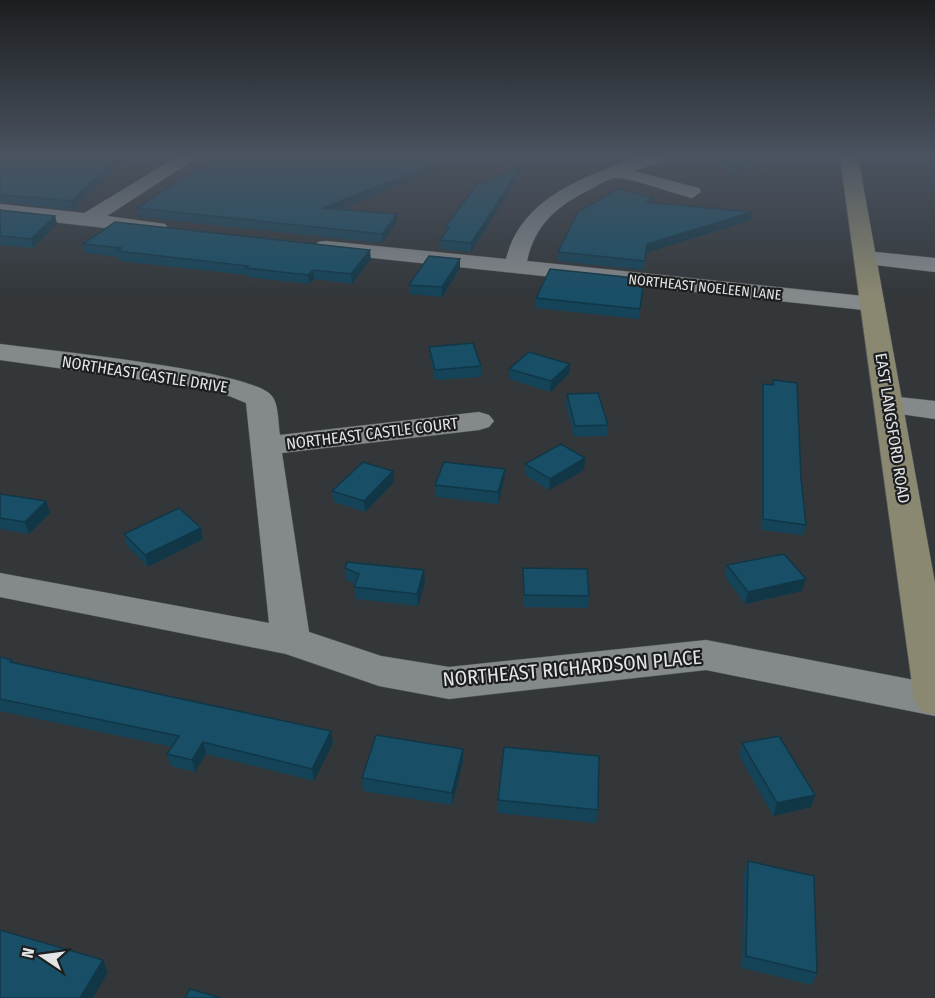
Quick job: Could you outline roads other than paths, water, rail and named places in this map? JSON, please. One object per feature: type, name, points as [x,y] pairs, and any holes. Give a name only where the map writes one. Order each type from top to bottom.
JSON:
[{"type":"street","points":[[87,220],[114,204]]},
{"type":"street","points":[[514,267],[516,250],[530,225],[550,204]]},
{"type":"street","name":"EAST LANGSFORD ROAD","points":[[857,204],[935,699]]},
{"type":"street","points":[[0,210],[179,231]]},
{"type":"street","name":"NORTHEAST NOELEEN LANE","points":[[306,245],[873,304]]},
{"type":"street","points":[[866,258],[935,265]]},
{"type":"street","name":"NORTHEAST CASTLE DRIVE","points":[[0,352],[230,386],[260,399],[291,640]]},
{"type":"street","points":[[889,405],[935,410]]},
{"type":"street","name":"NORTHEAST CASTLE COURT","points":[[266,446],[479,421]]},
{"type":"street","name":"NORTHEAST RICHARDSON PLACE","points":[[0,585],[291,640],[380,671],[449,683],[706,656],[935,699]]}]
